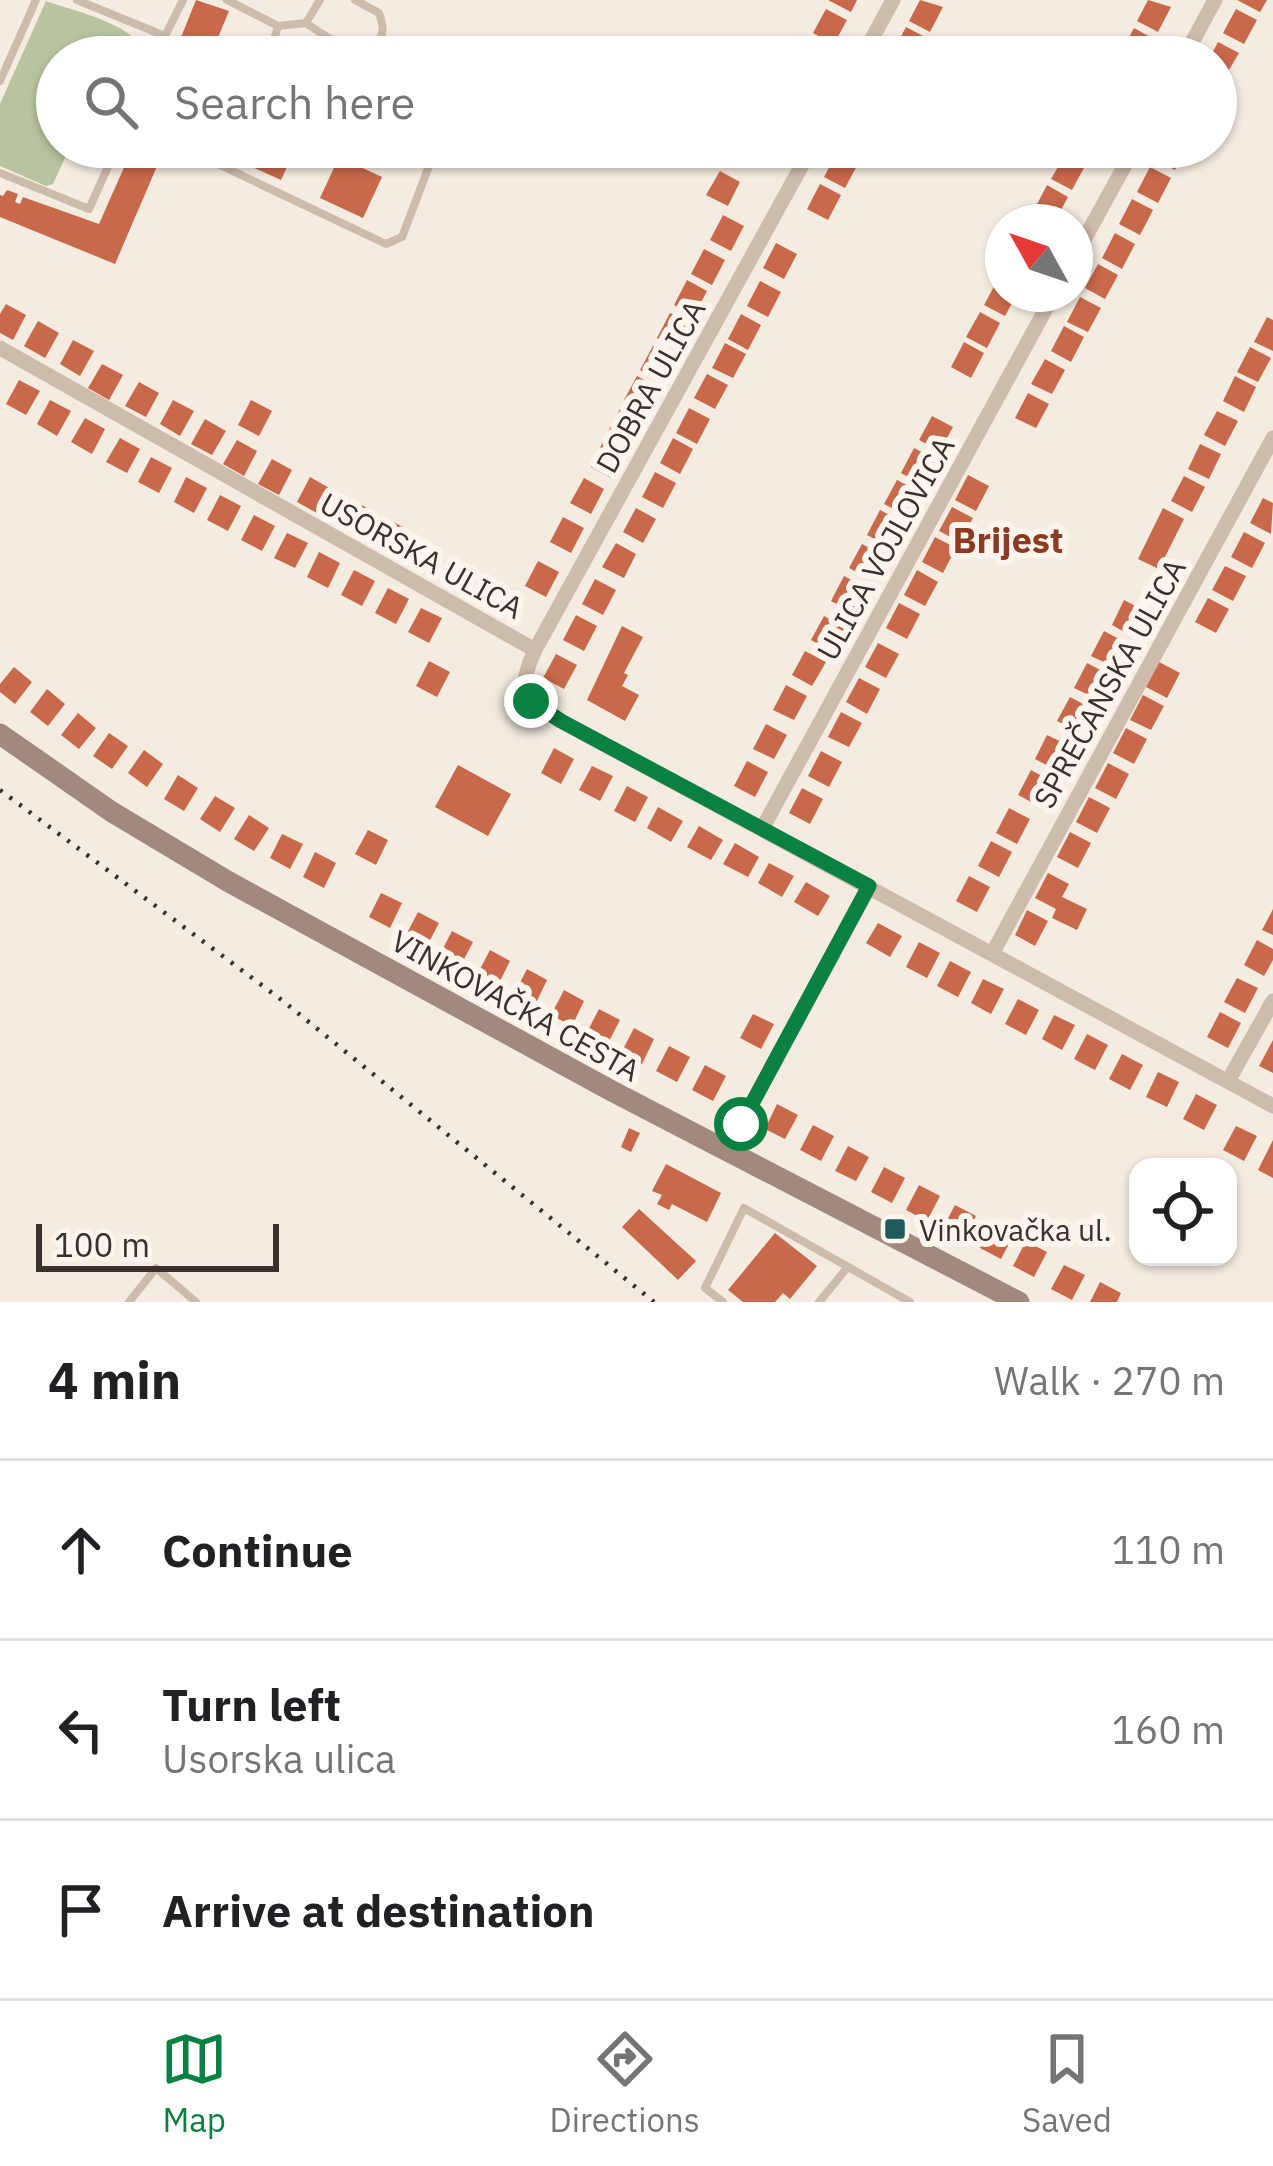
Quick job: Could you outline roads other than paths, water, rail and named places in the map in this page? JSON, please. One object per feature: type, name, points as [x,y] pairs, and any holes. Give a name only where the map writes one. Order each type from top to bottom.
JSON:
[{"type":"main road","name":"VINKOVAČKA CESTA","points":[[0,734],[112,812],[212,872],[726,1152],[1018,1302]]},
{"type":"street","points":[[873,36],[893,0]]},
{"type":"street","points":[[1195,36],[1215,0]]},
{"type":"street","name":"DOBRA ULICA","points":[[535,650],[800,168]]},
{"type":"street","points":[[1093,223],[1123,168]]},
{"type":"street","name":"ULICA VOJLOVICA","points":[[762,829],[1044,312]]},
{"type":"street","name":"USORSKA ULICA","points":[[0,348],[535,650],[524,683],[539,708],[1273,1106]]},
{"type":"street","name":"SPREČANSKA ULICA","points":[[992,954],[1273,438]]},
{"type":"street","points":[[726,1152],[869,886]]},
{"type":"street","points":[[1228,1081],[1273,1001]]},
{"type":"lane","points":[[0,81],[36,0]]},
{"type":"lane","points":[[77,0],[165,36],[183,0]]},
{"type":"lane","points":[[227,0],[278,26],[306,23],[330,36]]},
{"type":"lane","points":[[306,23],[320,0]]},
{"type":"lane","points":[[355,0],[374,9],[383,24],[382,36]]},
{"type":"lane","points":[[275,36],[278,26]]},
{"type":"lane","points":[[0,173],[88,209],[107,168]]},
{"type":"lane","points":[[226,168],[386,244],[403,237],[428,168]]},
{"type":"lane","points":[[723,1302],[705,1288],[744,1208],[910,1302]]},
{"type":"lane","points":[[129,1302],[156,1268],[196,1302]]},
{"type":"lane","points":[[819,1302],[848,1268]]},
{"type":"railway","points":[[0,790],[283,1001],[654,1302]]},
{"type":"place","name":"Vinkovačka ul.","points":[[895,1229]]},
{"type":"district","name":"Brijest","points":[[1008,539]]}]
